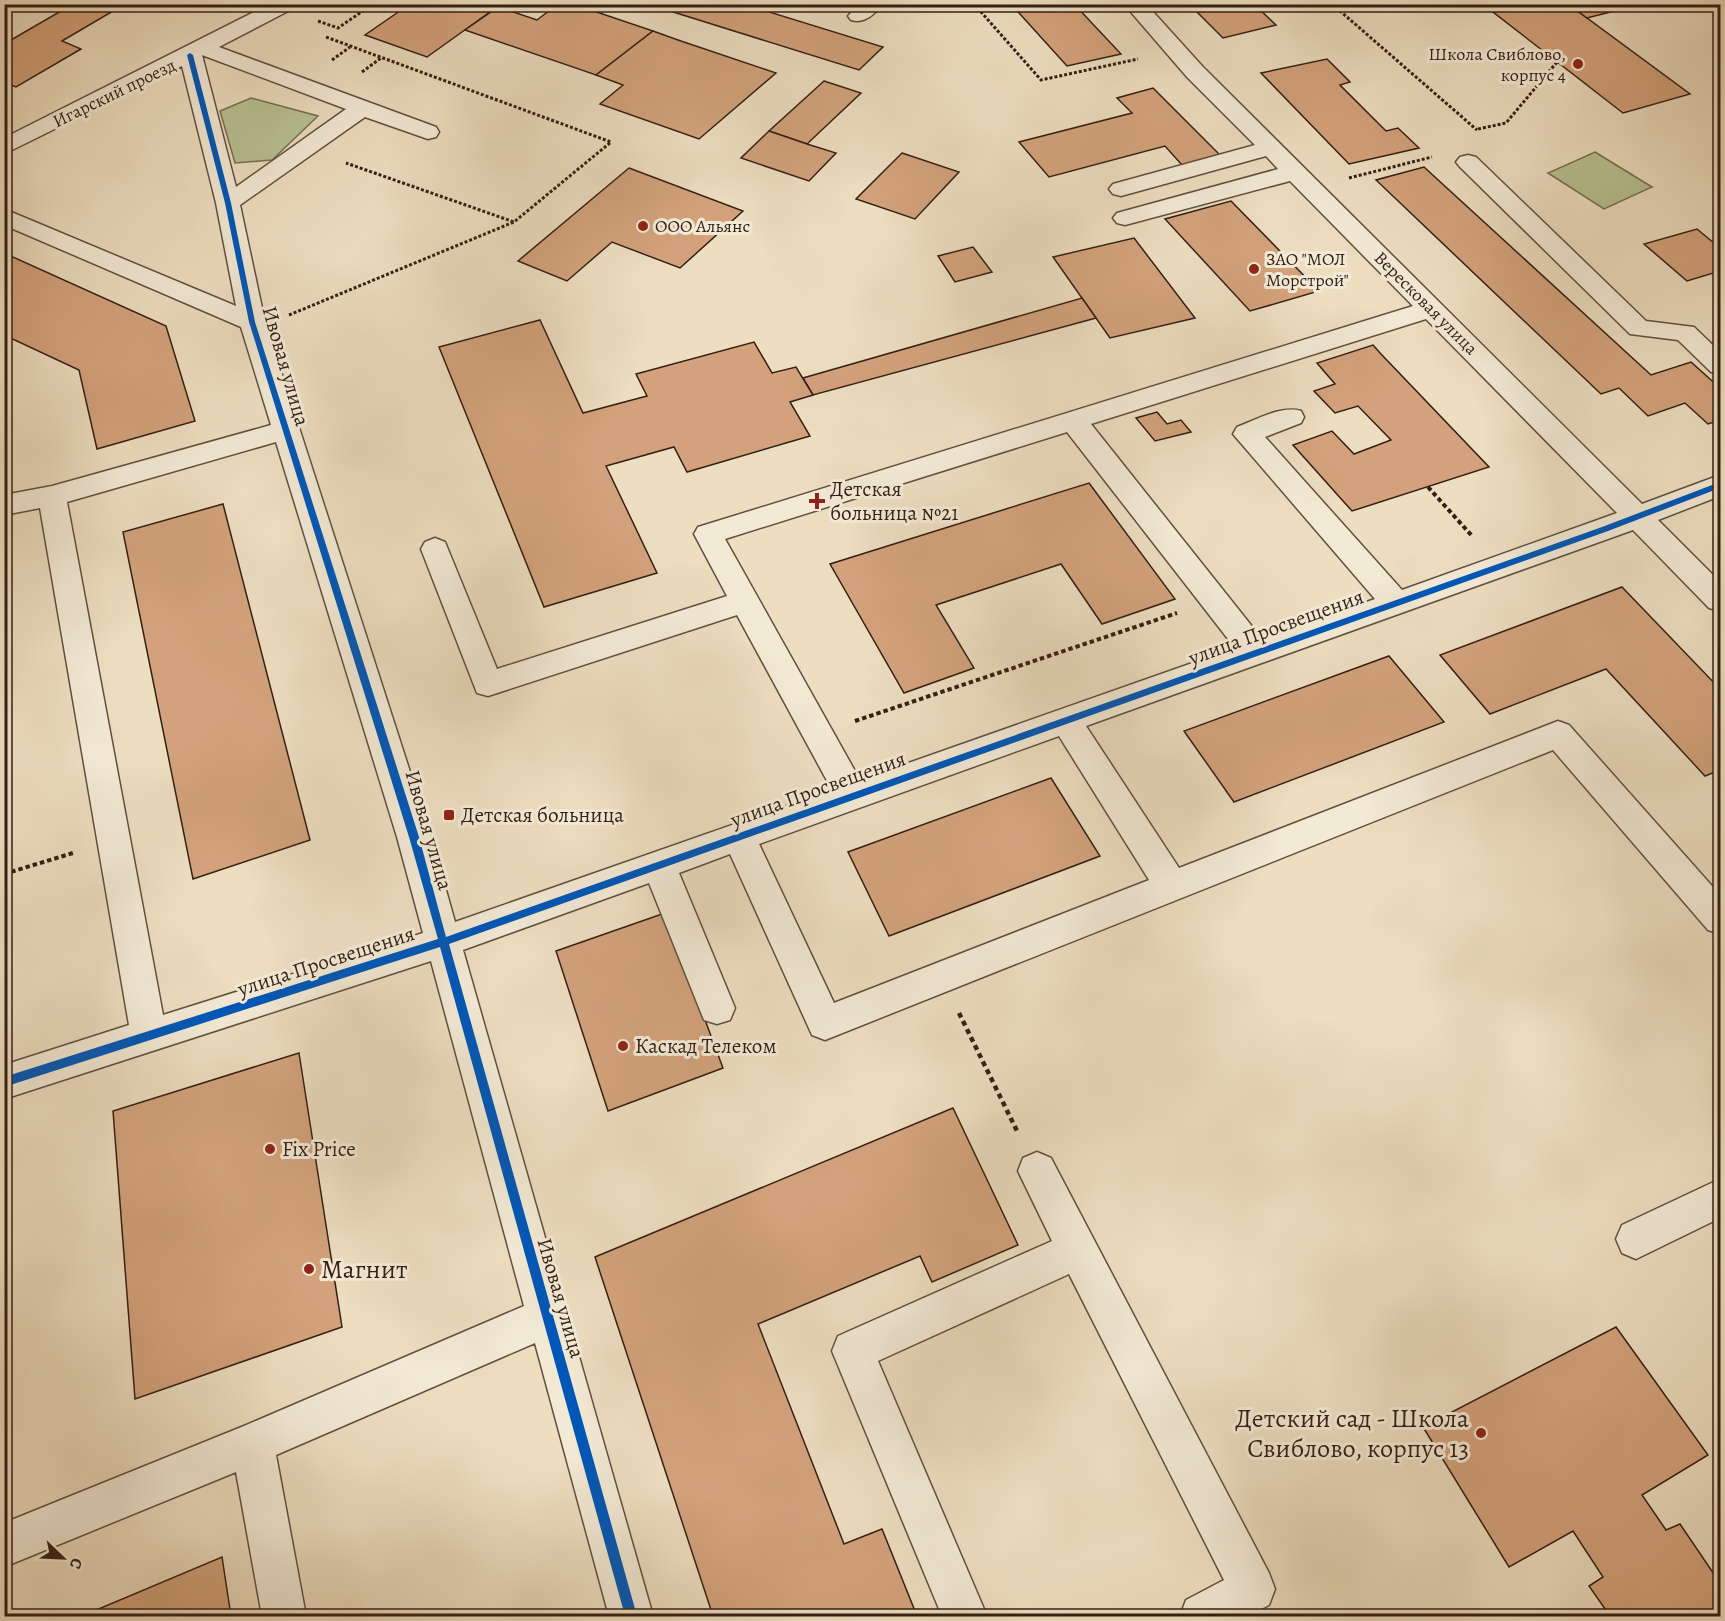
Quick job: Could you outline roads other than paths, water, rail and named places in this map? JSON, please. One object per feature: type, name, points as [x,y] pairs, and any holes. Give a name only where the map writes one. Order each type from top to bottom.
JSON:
[{"type":"street","name":"Вересковая улица","points":[[1134,4],[1176,51],[1271,148],[1640,516],[1720,600]]},
{"type":"street","name":"Игарский проезд","points":[[4,147],[284,6]]},
{"type":"street","points":[[196,51],[428,132]]},
{"type":"street","name":"Ивовая улица","points":[[196,51],[254,326],[414,837],[631,1617]]},
{"type":"street","points":[[228,203],[363,108]]},
{"type":"street","points":[[1121,189],[1271,148]]},
{"type":"street","points":[[1468,162],[1639,328],[1684,333],[1720,366]]},
{"type":"street","points":[[1125,218],[1303,180]]},
{"type":"street","points":[[4,216],[254,326]]},
{"type":"street","points":[[852,796],[708,534],[1431,309]]},
{"type":"street","points":[[1291,417],[1247,434],[1396,603]]},
{"type":"street","points":[[1073,420],[1256,653]]},
{"type":"street","points":[[4,505],[52,496],[285,430]]},
{"type":"street","name":"улица Просвещения","points":[[4,1082],[443,942],[1640,516],[1720,484]]},
{"type":"street","points":[[52,496],[149,1036]]},
{"type":"street","points":[[435,549],[488,684],[745,601]]},
{"type":"street","points":[[1066,721],[1172,886]]},
{"type":"street","points":[[740,837],[825,1023],[1558,734],[1720,920]]},
{"type":"street","points":[[659,865],[717,1008]]},
{"type":"street","points":[[1036,1171],[1253,1589],[1202,1617]]},
{"type":"street","points":[[1636,1239],[1720,1198]]},
{"type":"street","points":[[964,1617],[854,1351],[1078,1250]]},
{"type":"street","points":[[4,1545],[252,1444],[548,1317]]},
{"type":"street","points":[[252,1444],[284,1617]]},
{"type":"place","name":"Школа Свиблово, корпус 4","points":[[1578,64]]},
{"type":"place","name":"ООО Альянс","points":[[643,226]]},
{"type":"place","name":"ЗАО \"МОЛ Морстрой\"","points":[[1254,269]]},
{"type":"place","name":"Детская больница №21","points":[[817,501]]},
{"type":"place","name":"Детская больница","points":[[449,815]]},
{"type":"place","name":"Каскад Телеком","points":[[623,1046]]},
{"type":"place","name":"Fix Price","points":[[270,1149]]},
{"type":"place","name":"Магнит","points":[[309,1269]]},
{"type":"place","name":"Детский сад - Школа Свиблово, корпус 13","points":[[1481,1433]]}]
